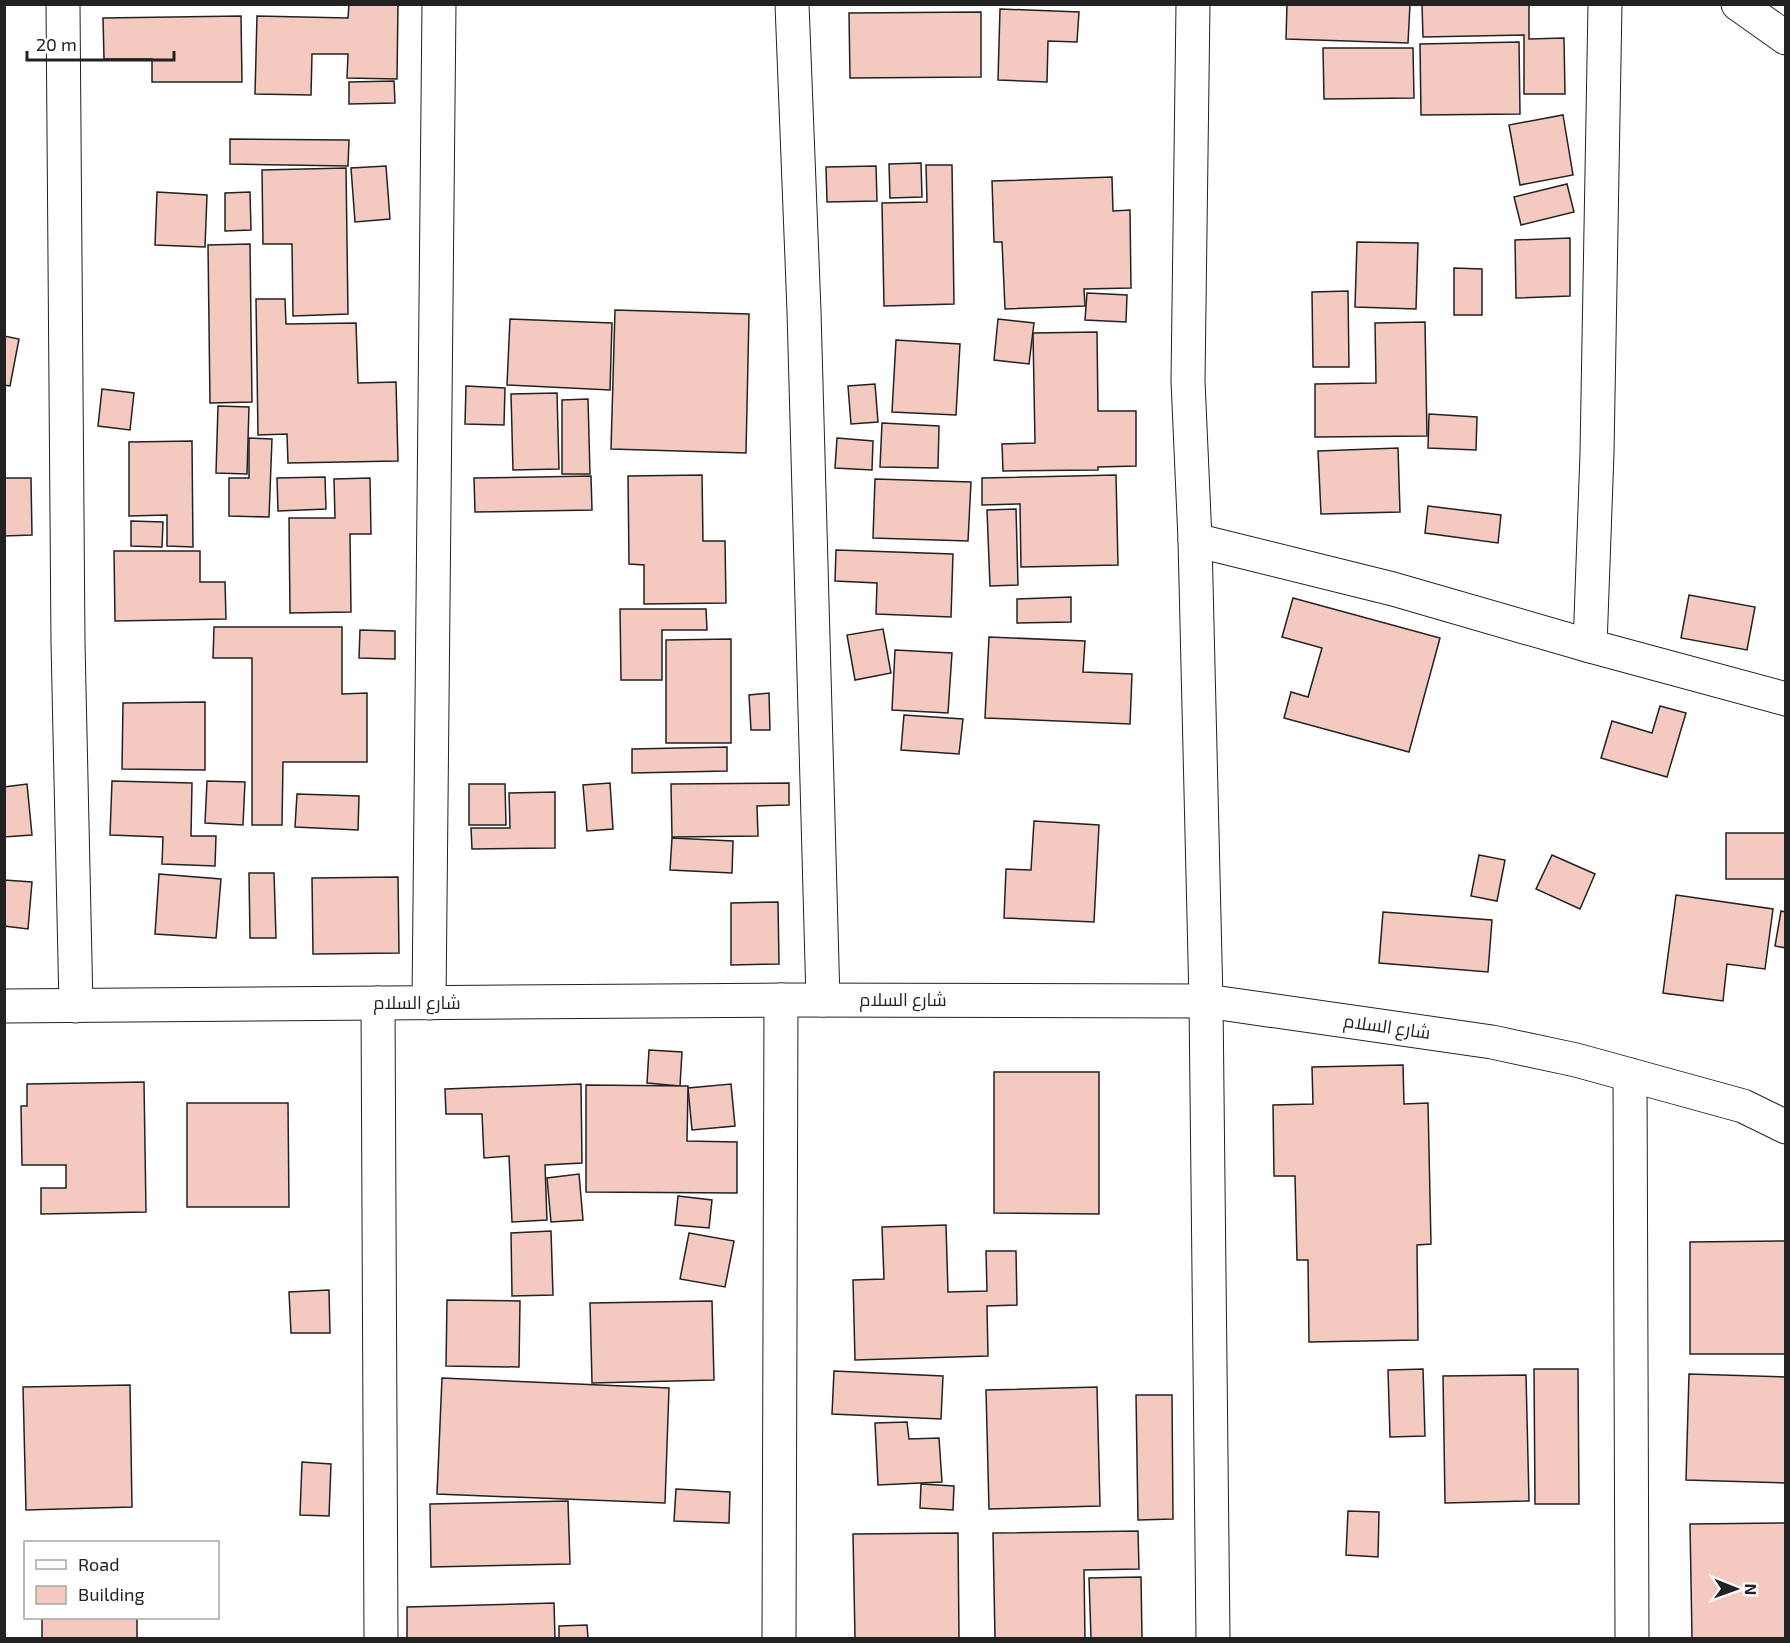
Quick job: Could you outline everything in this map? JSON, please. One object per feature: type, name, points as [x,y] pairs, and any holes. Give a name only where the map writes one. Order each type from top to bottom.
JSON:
[{"type":"street","points":[[63,4],[68,619],[76,1006]]},
{"type":"street","points":[[429,1003],[439,4]]},
{"type":"street","points":[[792,4],[804,311],[823,1000]]},
{"type":"street","points":[[1193,4],[1188,381],[1195,540],[1206,1001],[1213,1638]]},
{"type":"street","points":[[1590,646],[1598,453],[1605,4]]},
{"type":"street","points":[[1738,4],[1785,38]]},
{"type":"street","points":[[1195,540],[1393,589],[1785,699]]},
{"type":"street","points":[[779,1638],[781,1000]]},
{"type":"street","name":"شارع السلام","points":[[4,1006],[781,1000],[1206,1001],[1491,1042],[1576,1060],[1743,1107],[1785,1128]]},
{"type":"street","points":[[378,1003],[381,1638]]},
{"type":"street","points":[[1630,1075],[1632,1638]]},
{"type":"building","points":[[349,4],[398,4],[397,79],[347,78],[348,54],[312,54],[311,95],[255,94],[257,16],[348,18]]},
{"type":"building","points":[[1287,4],[1410,4],[1408,43],[1286,39]]},
{"type":"building","points":[[1422,4],[1529,4],[1529,39],[1564,38],[1565,94],[1524,94],[1524,35],[1423,37]]},
{"type":"building","points":[[1000,9],[1079,12],[1077,42],[1048,41],[1047,82],[998,80]]},
{"type":"building","points":[[981,12],[981,77],[850,78],[849,13]]},
{"type":"building","points":[[241,16],[242,82],[152,82],[152,59],[104,59],[103,18]]},
{"type":"building","points":[[1519,42],[1520,114],[1421,115],[1420,44]]},
{"type":"building","points":[[1323,48],[1413,48],[1414,98],[1324,99]]},
{"type":"building","points":[[394,81],[395,103],[349,104],[349,82]]},
{"type":"building","points":[[1563,115],[1573,175],[1520,185],[1509,125]]},
{"type":"building","points":[[230,139],[349,140],[348,166],[230,164]]},
{"type":"building","points":[[921,163],[922,197],[890,198],[889,164]]},
{"type":"building","points":[[926,165],[952,165],[954,304],[884,306],[882,203],[927,202]]},
{"type":"building","points":[[386,166],[390,219],[355,222],[351,168]]},
{"type":"building","points":[[876,166],[877,201],[827,202],[826,167]]},
{"type":"building","points":[[346,168],[348,314],[293,316],[292,244],[263,244],[262,170]]},
{"type":"building","points":[[1112,177],[1113,211],[1130,210],[1131,288],[1084,289],[1085,306],[1005,309],[1002,242],[994,242],[992,181]]},
{"type":"building","points":[[1567,184],[1574,212],[1521,225],[1514,197]]},
{"type":"building","points":[[157,192],[207,195],[205,247],[155,245]]},
{"type":"building","points":[[250,192],[251,230],[225,231],[225,193]]},
{"type":"building","points":[[1570,238],[1570,296],[1516,298],[1515,240]]},
{"type":"building","points":[[1357,242],[1418,243],[1416,309],[1355,307]]},
{"type":"building","points":[[250,244],[252,402],[210,403],[208,245]]},
{"type":"building","points":[[1454,268],[1482,269],[1482,315],[1454,315]]},
{"type":"building","points":[[1348,291],[1349,367],[1313,367],[1312,292]]},
{"type":"building","points":[[1087,293],[1127,295],[1126,322],[1085,320]]},
{"type":"building","points":[[256,299],[285,299],[286,324],[356,323],[358,383],[396,382],[398,461],[288,463],[287,434],[258,435]]},
{"type":"building","points":[[615,310],[749,314],[746,453],[611,449]]},
{"type":"building","points":[[510,319],[612,323],[610,390],[507,385]]},
{"type":"building","points":[[998,319],[1034,323],[1029,364],[994,360]]},
{"type":"building","points":[[1425,322],[1427,436],[1315,437],[1315,384],[1376,383],[1375,323]]},
{"type":"building","points":[[1097,332],[1098,411],[1136,411],[1136,466],[1098,467],[1098,470],[1003,471],[1002,444],[1035,443],[1033,333]]},
{"type":"building","points":[[4,336],[19,339],[10,386],[4,385]]},
{"type":"building","points":[[896,340],[960,344],[956,415],[892,412]]},
{"type":"building","points":[[875,384],[878,422],[851,424],[848,386]]},
{"type":"building","points":[[466,386],[505,388],[504,425],[465,424]]},
{"type":"building","points":[[102,389],[134,393],[130,430],[98,426]]},
{"type":"building","points":[[557,393],[559,469],[513,470],[511,394]]},
{"type":"building","points":[[588,399],[590,474],[562,474],[562,400]]},
{"type":"building","points":[[218,406],[249,407],[247,474],[216,473]]},
{"type":"building","points":[[1429,414],[1477,417],[1476,450],[1428,448]]},
{"type":"building","points":[[882,423],[939,426],[938,468],[880,467]]},
{"type":"building","points":[[249,438],[272,439],[269,517],[229,516],[229,478],[249,478]]},
{"type":"building","points":[[837,438],[873,441],[872,470],[835,468]]},
{"type":"building","points":[[192,441],[193,547],[167,546],[167,515],[129,516],[129,442]]},
{"type":"building","points":[[1398,448],[1400,512],[1321,514],[1318,451]]},
{"type":"building","points":[[702,475],[703,541],[725,541],[726,603],[644,604],[644,565],[629,564],[628,476]]},
{"type":"building","points":[[1116,475],[1118,565],[1021,567],[1020,504],[982,505],[982,478]]},
{"type":"building","points":[[591,476],[592,510],[475,512],[474,478]]},
{"type":"building","points":[[325,477],[326,509],[278,511],[277,478]]},
{"type":"building","points":[[4,478],[31,478],[32,535],[4,536]]},
{"type":"building","points":[[370,478],[371,534],[350,534],[351,612],[290,613],[289,518],[335,518],[334,479]]},
{"type":"building","points":[[875,479],[971,482],[968,541],[873,538]]},
{"type":"building","points":[[1428,506],[1501,515],[1498,543],[1425,533]]},
{"type":"building","points":[[1016,509],[1018,585],[990,586],[987,510]]},
{"type":"building","points":[[131,521],[163,522],[162,547],[131,546]]},
{"type":"building","points":[[836,550],[953,554],[951,617],[876,614],[877,583],[835,581]]},
{"type":"building","points":[[114,551],[200,551],[200,582],[225,582],[226,619],[115,621]]},
{"type":"building","points":[[1689,595],[1755,607],[1747,650],[1681,638]]},
{"type":"building","points":[[1071,597],[1071,622],[1017,623],[1017,599]]},
{"type":"building","points":[[1293,598],[1440,638],[1409,752],[1284,718],[1291,692],[1308,697],[1322,648],[1282,637]]},
{"type":"building","points":[[620,609],[706,609],[707,630],[662,630],[662,680],[621,680]]},
{"type":"building","points":[[214,627],[342,627],[342,694],[367,693],[367,762],[283,762],[282,825],[252,825],[252,658],[213,658]]},
{"type":"building","points":[[883,629],[891,673],[855,680],[847,635]]},
{"type":"building","points":[[360,630],[395,631],[395,659],[359,658]]},
{"type":"building","points":[[989,637],[1085,641],[1083,672],[1132,674],[1130,724],[985,718]]},
{"type":"building","points":[[731,639],[731,743],[666,743],[666,640]]},
{"type":"building","points":[[895,650],[952,653],[948,713],[892,710]]},
{"type":"building","points":[[769,693],[770,730],[751,730],[749,695]]},
{"type":"building","points":[[205,702],[205,770],[122,769],[123,703]]},
{"type":"building","points":[[1660,706],[1686,713],[1667,777],[1601,758],[1612,721],[1652,733]]},
{"type":"building","points":[[904,715],[963,719],[959,754],[901,750]]},
{"type":"building","points":[[727,747],[727,771],[632,773],[632,749]]},
{"type":"building","points":[[112,781],[192,783],[191,836],[216,836],[215,866],[162,864],[163,837],[110,835]]},
{"type":"building","points":[[207,781],[245,782],[243,825],[205,823]]},
{"type":"building","points":[[610,783],[613,829],[587,831],[583,785]]},
{"type":"building","points":[[789,783],[789,805],[757,806],[758,836],[672,837],[671,784]]},
{"type":"building","points":[[27,784],[32,835],[4,837],[4,787]]},
{"type":"building","points":[[469,784],[505,784],[506,825],[469,825]]},
{"type":"building","points":[[555,792],[555,848],[472,849],[471,828],[510,828],[509,793]]},
{"type":"building","points":[[297,794],[359,796],[358,830],[295,827]]},
{"type":"building","points":[[1034,821],[1099,825],[1094,922],[1004,918],[1006,869],[1031,870]]},
{"type":"building","points":[[1726,833],[1786,833],[1786,879],[1726,879]]},
{"type":"building","points":[[672,838],[733,841],[732,873],[670,870]]},
{"type":"building","points":[[1479,855],[1505,860],[1497,901],[1471,896]]},
{"type":"building","points":[[1552,855],[1595,874],[1580,909],[1536,889]]},
{"type":"building","points":[[249,873],[274,873],[276,938],[250,938]]},
{"type":"building","points":[[159,874],[221,879],[216,938],[155,934]]},
{"type":"building","points":[[398,877],[399,953],[313,954],[312,878]]},
{"type":"building","points":[[4,880],[32,882],[28,929],[4,926]]},
{"type":"building","points":[[1676,895],[1773,909],[1765,969],[1727,964],[1723,1001],[1663,993]]},
{"type":"building","points":[[778,902],[779,964],[731,965],[731,903]]},
{"type":"building","points":[[1781,911],[1786,912],[1786,948],[1775,946]]},
{"type":"building","points":[[1383,912],[1492,920],[1488,972],[1379,963]]},
{"type":"building","points":[[649,1050],[682,1052],[680,1086],[647,1083]]},
{"type":"building","points":[[1403,1065],[1404,1104],[1428,1103],[1431,1244],[1417,1245],[1418,1340],[1309,1342],[1308,1260],[1297,1260],[1295,1176],[1274,1176],[1273,1105],[1313,1104],[1312,1067]]},
{"type":"building","points":[[994,1072],[1099,1072],[1099,1214],[994,1213]]},
{"type":"building","points":[[144,1082],[146,1212],[41,1214],[41,1188],[66,1188],[66,1165],[22,1165],[21,1106],[27,1106],[27,1084]]},
{"type":"building","points":[[581,1084],[582,1163],[545,1165],[547,1220],[512,1222],[509,1156],[484,1158],[482,1114],[446,1114],[445,1089]]},
{"type":"building","points":[[731,1084],[735,1126],[692,1130],[688,1088]]},
{"type":"building","points":[[586,1085],[688,1086],[687,1141],[737,1142],[737,1193],[586,1192]]},
{"type":"building","points":[[187,1103],[288,1103],[289,1207],[187,1207]]},
{"type":"building","points":[[579,1174],[583,1220],[551,1222],[547,1178]]},
{"type":"building","points":[[678,1196],[712,1200],[709,1228],[675,1225]]},
{"type":"building","points":[[946,1225],[948,1292],[987,1291],[986,1251],[1016,1251],[1017,1305],[987,1306],[988,1356],[855,1360],[853,1280],[884,1279],[882,1227]]},
{"type":"building","points":[[551,1231],[553,1295],[512,1296],[511,1233]]},
{"type":"building","points":[[689,1233],[734,1241],[725,1287],[680,1279]]},
{"type":"building","points":[[1786,1241],[1786,1354],[1690,1354],[1690,1242]]},
{"type":"building","points":[[329,1290],[330,1333],[291,1333],[289,1292]]},
{"type":"building","points":[[447,1300],[520,1301],[519,1367],[446,1366]]},
{"type":"building","points":[[712,1301],[714,1380],[592,1383],[590,1303]]},
{"type":"building","points":[[1423,1369],[1425,1436],[1390,1437],[1388,1370]]},
{"type":"building","points":[[1534,1369],[1578,1369],[1579,1504],[1535,1504]]},
{"type":"building","points":[[834,1371],[943,1376],[941,1419],[832,1414]]},
{"type":"building","points":[[1689,1374],[1786,1377],[1786,1483],[1686,1480]]},
{"type":"building","points":[[1526,1375],[1529,1501],[1445,1503],[1443,1376]]},
{"type":"building","points":[[442,1378],[669,1388],[665,1503],[437,1494]]},
{"type":"building","points":[[130,1385],[132,1507],[26,1510],[23,1387]]},
{"type":"building","points":[[1097,1387],[1100,1506],[989,1509],[986,1390]]},
{"type":"building","points":[[1136,1395],[1172,1395],[1173,1519],[1138,1520]]},
{"type":"building","points":[[907,1422],[909,1439],[939,1438],[942,1482],[878,1485],[875,1423]]},
{"type":"building","points":[[302,1462],[331,1464],[329,1516],[300,1515]]},
{"type":"building","points":[[921,1484],[954,1486],[953,1510],[920,1508]]},
{"type":"building","points":[[676,1489],[730,1492],[729,1523],[674,1521]]},
{"type":"building","points":[[568,1501],[570,1564],[431,1567],[430,1504]]},
{"type":"building","points":[[1348,1511],[1379,1512],[1378,1557],[1346,1555]]},
{"type":"building","points":[[1786,1523],[1786,1638],[1692,1638],[1690,1524]]},
{"type":"building","points":[[1138,1531],[1139,1569],[1084,1570],[1085,1638],[995,1638],[993,1533]]},
{"type":"building","points":[[958,1533],[959,1638],[855,1638],[853,1534]]},
{"type":"building","points":[[1141,1577],[1142,1638],[1091,1638],[1089,1578]]},
{"type":"building","points":[[554,1603],[555,1638],[407,1638],[407,1607]]},
{"type":"building","points":[[42,1619],[137,1619],[137,1638],[42,1638]]},
{"type":"building","points":[[587,1625],[588,1638],[559,1638],[559,1626]]}]
